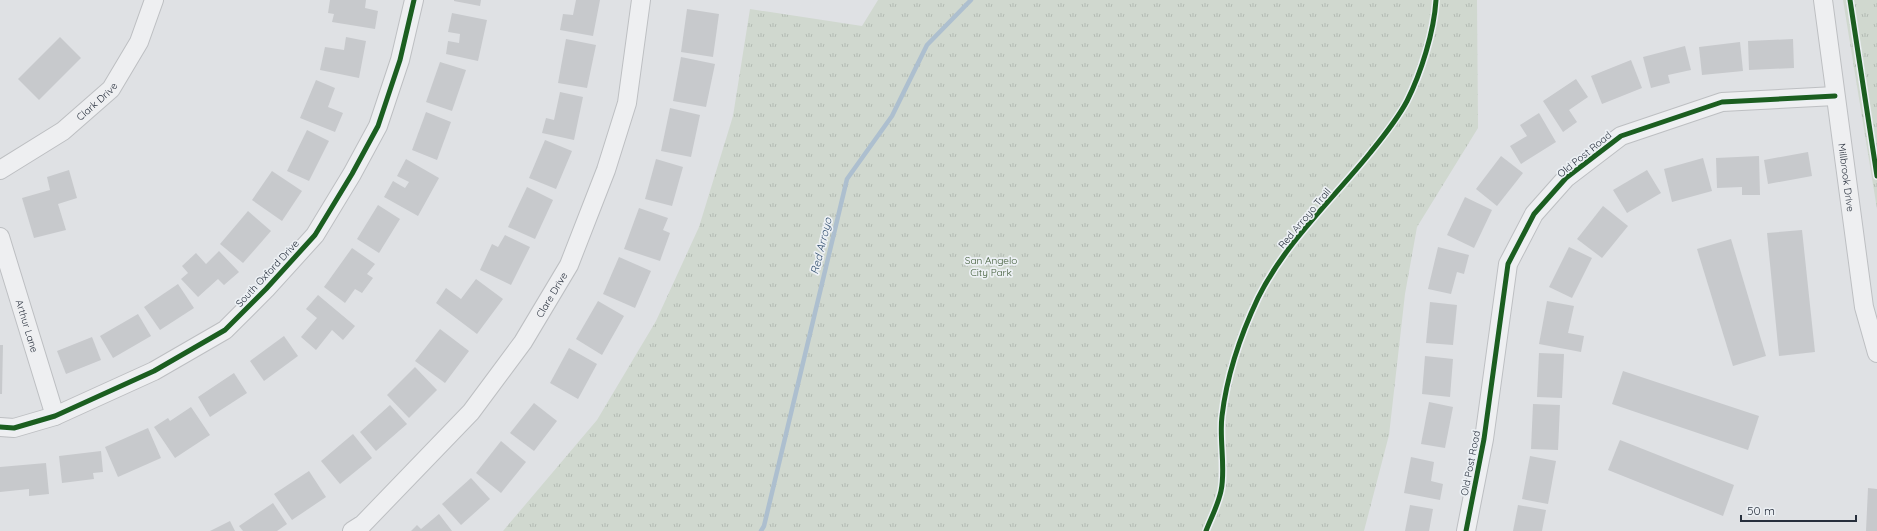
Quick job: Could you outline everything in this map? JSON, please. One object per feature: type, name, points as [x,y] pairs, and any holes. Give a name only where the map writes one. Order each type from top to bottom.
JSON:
[{"type":"street","name":"Clark Drive","points":[[0,170],[63,131],[111,89],[139,42],[154,0]]},
{"type":"street","name":"South Oxford Drive","points":[[0,427],[14,428],[55,416],[154,371],[225,330],[314,235],[352,174],[378,126],[400,60],[414,0]]},
{"type":"street","name":"Clare Drive","points":[[361,529],[471,412],[523,342],[569,265],[606,170],[627,103],[641,0]]},
{"type":"street","name":"Millbrook Drive","points":[[1823,0],[1864,307],[1877,353]]},
{"type":"street","name":"Old Post Road","points":[[1466,531],[1484,439],[1508,264],[1534,214],[1566,178],[1621,136],[1722,102],[1835,96]]},
{"type":"street","name":"Arthur Lane","points":[[0,237],[55,416]]},
{"type":"green space","name":"San Angelo City Park","points":[[878,0],[1477,0],[1478,128],[1417,227],[1405,294],[1389,435],[1364,531],[503,531],[597,420],[656,321],[699,227],[733,116],[750,9],[862,26]]},
{"type":"green space","points":[[1843,0],[1877,0],[1877,209]]},
{"type":"building","points":[[330,0],[366,0],[365,8],[378,11],[375,29],[332,22],[334,14],[328,13]]},
{"type":"building","points":[[454,0],[481,0],[480,6]]},
{"type":"building","points":[[576,0],[600,0],[593,36],[560,30],[563,14],[573,15]]},
{"type":"building","points":[[687,9],[719,14],[713,57],[681,52]]},
{"type":"building","points":[[452,13],[487,20],[478,61],[446,54],[448,41],[459,43],[460,34],[448,32]]},
{"type":"building","points":[[60,37],[81,58],[39,100],[18,79]]},
{"type":"building","points":[[346,37],[366,41],[359,78],[320,70],[325,47],[344,50]]},
{"type":"building","points":[[566,39],[596,45],[587,88],[558,83]]},
{"type":"building","points":[[1793,39],[1794,68],[1749,70],[1748,41]]},
{"type":"building","points":[[1740,42],[1743,71],[1702,75],[1699,47]]},
{"type":"building","points":[[1685,46],[1691,70],[1668,75],[1670,83],[1651,88],[1643,57]]},
{"type":"building","points":[[681,57],[715,64],[706,107],[673,101]]},
{"type":"building","points":[[1631,60],[1642,88],[1602,104],[1591,76]]},
{"type":"building","points":[[440,62],[466,70],[452,111],[426,102]]},
{"type":"building","points":[[1576,79],[1588,97],[1569,110],[1577,122],[1563,132],[1543,101]]},
{"type":"building","points":[[316,80],[335,88],[328,107],[343,113],[335,132],[300,118]]},
{"type":"building","points":[[560,92],[583,97],[574,140],[542,133],[546,118],[554,120]]},
{"type":"building","points":[[670,108],[700,115],[691,157],[661,151]]},
{"type":"building","points":[[426,112],[451,122],[437,160],[412,150]]},
{"type":"building","points":[[1539,113],[1556,142],[1521,164],[1510,146],[1527,136],[1520,125]]},
{"type":"building","points":[[307,130],[329,141],[309,181],[287,171]]},
{"type":"building","points":[[545,140],[572,151],[556,189],[529,178]]},
{"type":"building","points":[[1808,152],[1812,176],[1768,184],[1764,160]]},
{"type":"building","points":[[1501,156],[1523,173],[1497,206],[1476,189]]},
{"type":"building","points":[[1759,156],[1760,195],[1742,195],[1742,187],[1717,188],[1716,158]]},
{"type":"building","points":[[1703,158],[1712,191],[1672,202],[1664,169]]},
{"type":"building","points":[[406,159],[439,178],[418,216],[384,197],[393,181],[405,188],[409,182],[397,176]]},
{"type":"building","points":[[656,159],[683,167],[672,206],[645,199]]},
{"type":"building","points":[[69,170],[77,198],[58,204],[66,230],[34,238],[22,198],[50,190],[47,177]]},
{"type":"building","points":[[1647,170],[1661,193],[1627,213],[1613,190]]},
{"type":"building","points":[[272,171],[302,191],[282,221],[252,200]]},
{"type":"building","points":[[527,187],[553,200],[535,239],[508,227]]},
{"type":"building","points":[[1465,197],[1492,210],[1474,248],[1447,235]]},
{"type":"building","points":[[378,205],[400,219],[379,253],[357,239]]},
{"type":"building","points":[[1603,206],[1628,226],[1602,258],[1577,239]]},
{"type":"building","points":[[639,208],[668,218],[663,230],[670,233],[660,261],[624,249]]},
{"type":"building","points":[[248,211],[271,231],[243,263],[220,244]]},
{"type":"building","points":[[1802,230],[1815,352],[1779,356],[1767,233]]},
{"type":"building","points":[[505,235],[530,247],[511,285],[480,270],[492,244],[498,247]]},
{"type":"building","points":[[1731,239],[1766,356],[1733,366],[1697,249]]},
{"type":"building","points":[[1438,247],[1469,255],[1464,274],[1457,272],[1451,294],[1428,289]]},
{"type":"building","points":[[1569,247],[1592,258],[1572,298],[1549,287]]},
{"type":"building","points":[[352,248],[375,264],[367,274],[373,278],[362,293],[355,289],[345,303],[324,287]]},
{"type":"building","points":[[219,251],[239,272],[224,285],[218,279],[198,297],[181,279],[188,273],[182,266],[196,253],[206,264]]},
{"type":"building","points":[[619,257],[651,271],[635,308],[603,294]]},
{"type":"building","points":[[476,279],[503,299],[477,334],[436,303],[446,288],[461,299]]},
{"type":"building","points":[[178,284],[194,308],[160,330],[144,307]]},
{"type":"building","points":[[318,295],[355,326],[343,340],[332,330],[316,350],[301,337],[317,318],[306,309]]},
{"type":"building","points":[[598,301],[624,316],[602,355],[576,339]]},
{"type":"building","points":[[1547,301],[1574,306],[1568,333],[1584,336],[1581,352],[1539,344]]},
{"type":"building","points":[[1430,302],[1457,305],[1453,345],[1426,343]]},
{"type":"building","points":[[138,314],[151,336],[113,358],[100,336]]},
{"type":"building","points":[[440,329],[469,351],[445,383],[415,361]]},
{"type":"building","points":[[284,336],[298,356],[264,381],[250,361]]},
{"type":"building","points":[[92,337],[101,360],[66,374],[57,351]]},
{"type":"building","points":[[0,345],[3,345],[2,394],[0,394]]},
{"type":"building","points":[[569,348],[597,364],[578,399],[550,383]]},
{"type":"building","points":[[1539,353],[1564,354],[1562,398],[1537,397]]},
{"type":"building","points":[[1425,356],[1453,359],[1450,397],[1422,394]]},
{"type":"building","points":[[415,367],[437,390],[409,418],[387,395]]},
{"type":"building","points":[[1623,371],[1759,416],[1748,450],[1612,404]]},
{"type":"building","points":[[234,373],[247,393],[210,417],[198,397]]},
{"type":"building","points":[[1429,402],[1453,407],[1445,448],[1421,444]]},
{"type":"building","points":[[534,403],[557,421],[534,451],[510,433]]},
{"type":"building","points":[[1533,404],[1560,405],[1558,450],[1531,449]]},
{"type":"building","points":[[390,405],[407,424],[376,451],[360,432]]},
{"type":"building","points":[[191,407],[210,435],[175,458],[154,427],[168,418],[170,421]]},
{"type":"building","points":[[148,428],[161,458],[118,477],[105,447]]},
{"type":"building","points":[[353,434],[372,458],[340,484],[321,461]]},
{"type":"building","points":[[1620,440],[1734,485],[1723,516],[1608,470]]},
{"type":"building","points":[[501,441],[526,462],[501,493],[476,473]]},
{"type":"building","points":[[101,451],[103,472],[93,473],[94,479],[62,483],[59,456]]},
{"type":"building","points":[[1530,456],[1556,461],[1548,504],[1522,499]]},
{"type":"building","points":[[1411,457],[1434,462],[1431,481],[1443,484],[1440,500],[1404,493]]},
{"type":"building","points":[[46,463],[49,494],[29,496],[29,489],[0,492],[0,467]]},
{"type":"building","points":[[309,471],[326,497],[292,520],[274,494]]},
{"type":"building","points":[[471,478],[490,499],[461,525],[442,504]]},
{"type":"building","points":[[1868,488],[1877,489],[1877,531],[1866,531]]},
{"type":"building","points":[[273,503],[287,524],[277,531],[243,531],[239,526]]},
{"type":"building","points":[[1410,505],[1433,509],[1429,531],[1405,531]]},
{"type":"building","points":[[1518,505],[1546,510],[1542,531],[1513,531]]},
{"type":"building","points":[[439,514],[452,531],[411,531],[417,525],[421,529]]},
{"type":"building","points":[[230,521],[235,531],[210,531]]},
{"type":"waterway","name":"Red Arroyo","points":[[761,531],[764,526],[847,179],[892,116],[927,45],[971,0]]},
{"type":"cycle path","points":[[0,427],[14,428],[55,416],[154,371],[225,330],[266,289],[315,235],[352,174],[378,126],[400,60],[414,0]]},
{"type":"cycle path","name":"Red Arroyo Trail","points":[[1206,531],[1221,491],[1223,473],[1221,425],[1227,385],[1235,356],[1251,312],[1269,278],[1295,240],[1375,147],[1403,108],[1417,78],[1430,39],[1436,0]]},
{"type":"cycle path","points":[[1850,0],[1877,176]]},
{"type":"cycle path","points":[[1466,531],[1484,439],[1508,264],[1534,214],[1566,178],[1621,136],[1722,102],[1835,96]]}]
